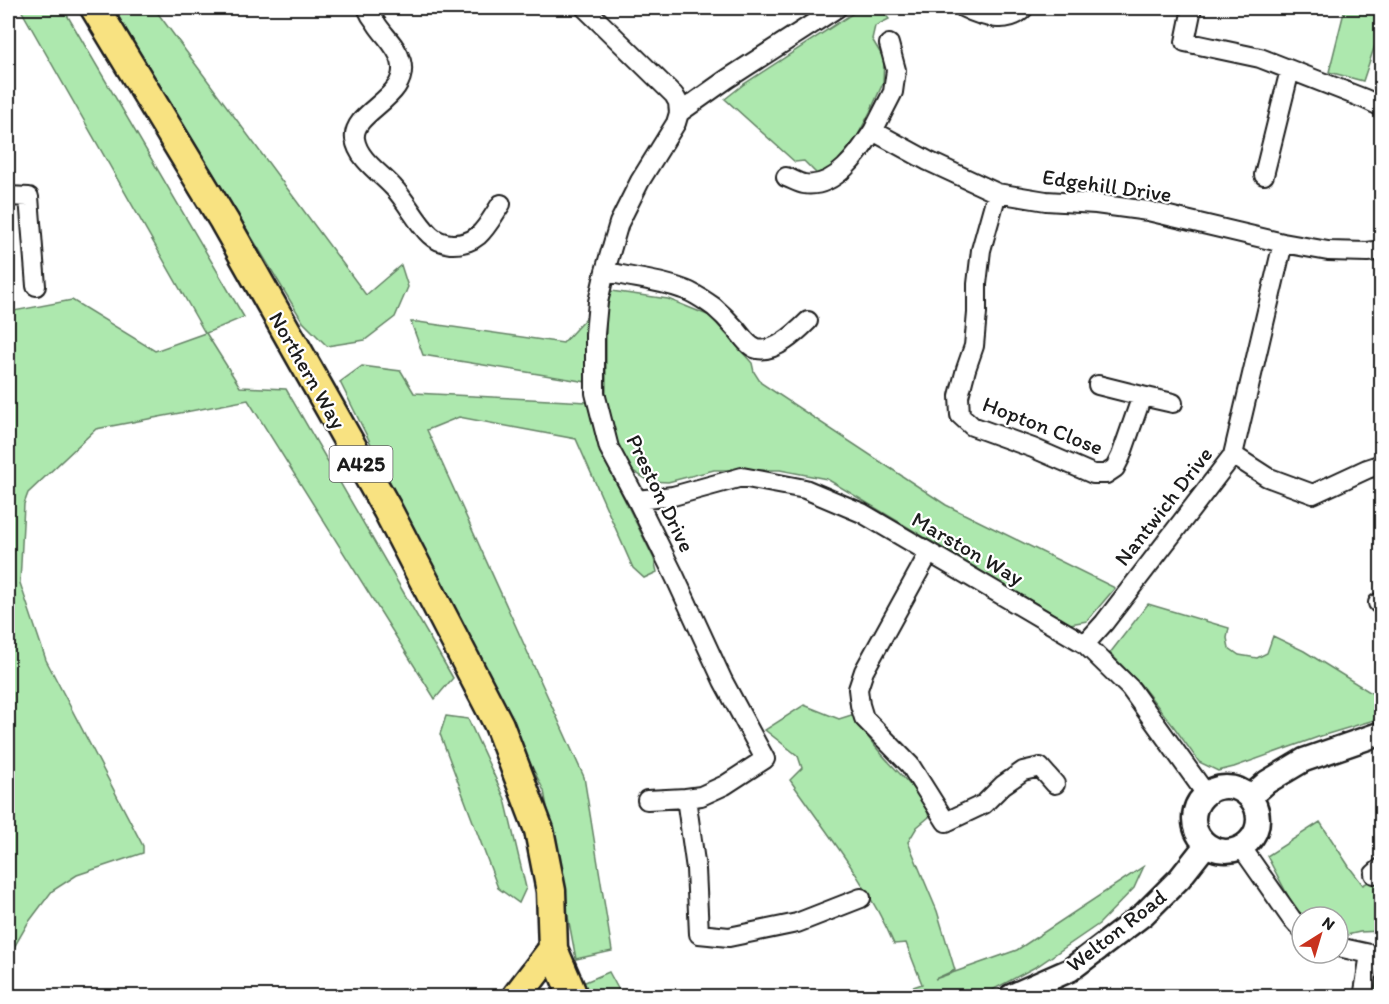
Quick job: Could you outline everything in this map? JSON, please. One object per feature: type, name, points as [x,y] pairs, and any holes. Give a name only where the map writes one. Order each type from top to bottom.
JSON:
[{"type":"main road","name":"Northern Way","points":[[95,8],[224,221],[387,509],[499,725],[539,830],[551,891],[554,949]]},
{"type":"main road","points":[[517,996],[554,949]]},
{"type":"main road","name":"A425","points":[[554,949],[573,996]]},
{"type":"street","points":[[367,8],[376,24],[398,52],[402,71],[397,85],[388,97],[359,123],[355,135],[358,148],[369,163],[405,200],[431,236],[439,241],[468,243],[480,235],[501,204]]},
{"type":"street","points":[[585,8],[674,95],[678,102],[679,113]]},
{"type":"street","name":"Preston Drive","points":[[686,798],[701,796],[725,785],[765,759],[723,681],[675,577],[609,448],[595,393],[595,334],[598,302],[619,223],[640,181],[676,123],[679,113],[837,8]]},
{"type":"street","points":[[964,8],[978,14],[999,18],[1010,17],[1020,13],[1024,8]]},
{"type":"street","points":[[1192,8],[1185,42],[1260,58],[1382,107]]},
{"type":"street","points":[[786,177],[804,184],[823,183],[841,171],[863,147],[893,92],[896,70],[890,44]]},
{"type":"street","points":[[1264,175],[1290,70]]},
{"type":"street","name":"Edgehill Drive","points":[[873,130],[928,161],[997,193],[1046,201],[1096,204],[1148,211],[1283,243],[1328,251],[1382,250]]},
{"type":"street","name":"Hopton Close","points":[[997,193],[981,250],[974,346],[958,396],[960,415],[972,426],[1033,448],[1093,474],[1106,474],[1115,468],[1121,456],[1142,396]]},
{"type":"street","points":[[8,196],[29,197],[36,286]]},
{"type":"street","name":"Nantwich Drive","points":[[1085,644],[1233,455],[1283,243]]},
{"type":"street","points":[[605,271],[649,279],[690,292],[714,307],[746,342],[758,349],[776,347],[808,321]]},
{"type":"street","points":[[1098,385],[1173,403]]},
{"type":"street","points":[[1233,455],[1267,477],[1313,494],[1382,464]]},
{"type":"street","name":"Marston Way","points":[[637,500],[673,496],[742,477],[806,489],[862,513],[1085,644],[1130,688],[1206,794]]},
{"type":"street","points":[[929,553],[864,671],[858,688],[864,718],[910,765],[946,822],[984,804],[1023,771],[1040,767],[1055,784]]},
{"type":"street","points":[[1250,797],[1267,782],[1304,760],[1382,733]]},
{"type":"street","points":[[1229,787],[1240,790],[1250,797],[1256,805],[1258,815],[1256,834],[1250,842],[1242,848],[1224,852],[1214,850],[1198,836],[1194,825],[1194,814],[1198,803],[1206,794],[1217,788],[1229,787]]},
{"type":"street","points":[[647,800],[686,798],[696,869],[699,934],[729,937],[797,923],[861,898]]},
{"type":"street","name":"Welton Road","points":[[1011,996],[1070,970],[1144,914],[1180,878],[1206,844]]},
{"type":"street","points":[[1242,848],[1290,917]]},
{"type":"street","points":[[1350,949],[1376,953],[1364,992],[1365,996]]},
{"type":"green space","points":[[20,8],[63,8],[244,317],[206,333],[240,387],[286,389],[453,678],[435,699],[248,400],[96,429],[28,493],[24,504],[20,583],[46,660],[143,846],[143,853],[77,875],[52,891],[28,923],[13,949],[8,945],[8,312],[72,300],[155,351],[205,333]]},
{"type":"green space","points":[[113,8],[154,8],[366,295],[401,265],[408,287],[395,317],[365,340],[327,346],[303,322]]},
{"type":"green space","points":[[861,8],[880,8],[889,19],[875,26],[872,39],[884,59],[883,83],[849,152],[835,166],[817,174],[804,161],[795,162],[725,99],[744,84]]},
{"type":"green space","points":[[1345,8],[1381,8],[1381,27],[1363,81],[1329,72]]},
{"type":"green space","points":[[611,291],[668,299],[710,316],[752,363],[754,372],[761,383],[946,505],[1115,588],[1087,621],[1070,624],[827,479],[780,470],[714,470],[668,482],[649,481],[628,468],[606,422],[606,315]]},
{"type":"green space","points":[[587,317],[587,382],[423,355],[411,322],[563,343]]},
{"type":"green space","points":[[362,366],[401,371],[414,393],[587,402],[601,452],[654,559],[657,572],[644,578],[633,568],[576,439],[459,417],[427,430],[584,777],[612,951],[576,959],[544,791],[340,382]]},
{"type":"green space","points":[[1148,604],[1229,628],[1227,638],[1229,648],[1239,655],[1257,658],[1267,653],[1273,636],[1304,651],[1378,697],[1381,702],[1381,718],[1218,771],[1199,762],[1141,685],[1110,653]]},
{"type":"green space","points":[[804,705],[839,719],[858,713],[874,745],[911,785],[925,806],[929,817],[917,827],[908,842],[937,911],[955,970],[935,979],[1017,950],[1144,866],[1134,888],[1099,924],[1039,965],[983,995],[887,996],[922,984],[906,943],[894,944],[859,880],[790,780],[802,768],[798,756],[765,730]]},
{"type":"green space","points":[[446,716],[468,719],[505,799],[526,888],[519,903],[498,888],[440,734]]},
{"type":"green space","points":[[1320,822],[1363,885],[1381,875],[1381,931],[1350,934],[1350,905],[1293,905],[1267,856]]},
{"type":"green space","points":[[1378,967],[1381,967],[1381,996],[1373,996]]},
{"type":"green space","points":[[609,972],[622,996],[581,996],[578,985]]}]
